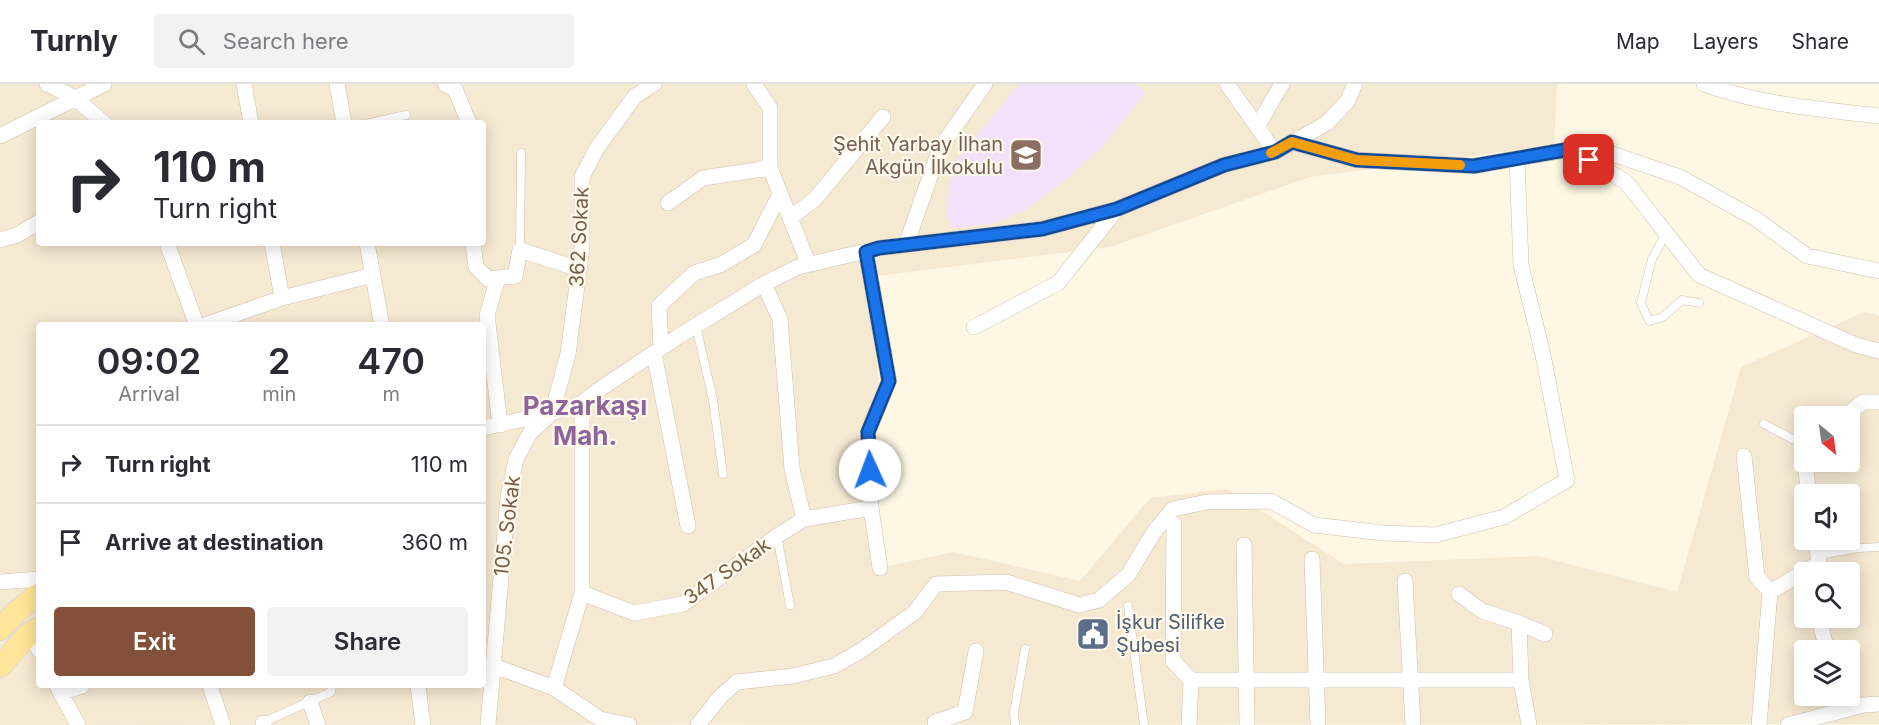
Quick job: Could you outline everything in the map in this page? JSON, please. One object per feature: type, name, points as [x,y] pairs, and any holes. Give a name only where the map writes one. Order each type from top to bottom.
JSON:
[{"type":"main road","points":[[0,629],[16,612],[36,596]]},
{"type":"main road","points":[[0,666],[36,637]]},
{"type":"street","points":[[47,84],[75,98],[101,120]]},
{"type":"street","points":[[0,136],[104,84]]},
{"type":"street","points":[[244,84],[250,120]]},
{"type":"street","points":[[337,84],[343,120]]},
{"type":"street","points":[[754,84],[770,108],[770,168],[809,265]]},
{"type":"street","points":[[906,245],[940,148],[985,84]]},
{"type":"street","points":[[1227,84],[1275,152]]},
{"type":"street","points":[[1257,127],[1282,84]]},
{"type":"street","points":[[486,427],[552,413],[582,403],[657,350],[764,284],[798,267],[906,245],[1042,229],[1117,209],[1224,165],[1275,152],[1327,123],[1347,102],[1355,84]]},
{"type":"street","points":[[1704,84],[1731,94],[1791,106],[1879,117]]},
{"type":"street","points":[[455,86],[468,120]]},
{"type":"street","name":"362 Sokak","points":[[552,413],[568,354],[582,247],[582,177],[597,148],[635,96],[651,86]]},
{"type":"street","points":[[790,218],[815,199],[883,117]]},
{"type":"street","points":[[1292,142],[1357,160],[1474,166],[1588,146],[1680,177],[1756,219],[1807,256],[1879,271]]},
{"type":"street","points":[[1571,149],[1626,182],[1699,275],[1856,345],[1879,351]]},
{"type":"street","points":[[698,725],[720,697],[738,682],[793,676],[834,666],[862,650],[915,612],[936,585],[1006,582],[1079,604],[1099,600],[1128,575],[1154,532],[1173,509],[1207,502],[1271,501],[1314,525],[1383,533],[1435,535],[1504,518],[1567,480],[1543,355],[1521,265],[1516,159]]},
{"type":"street","points":[[668,203],[703,178],[770,168]]},
{"type":"street","points":[[688,526],[657,350],[659,306],[694,273],[720,265],[754,245],[780,194]]},
{"type":"street","points":[[974,327],[1058,283],[1117,209]]},
{"type":"street","points":[[0,240],[17,235],[36,224]]},
{"type":"street","points":[[168,246],[196,322]]},
{"type":"street","points":[[273,246],[282,298]]},
{"type":"street","points":[[368,246],[381,322]]},
{"type":"street","points":[[473,246],[476,267],[488,279],[515,276],[520,250],[579,269]]},
{"type":"street","points":[[866,252],[889,381],[868,432],[871,508],[880,568]]},
{"type":"street","points":[[213,322],[282,298],[373,275]]},
{"type":"street","points":[[498,278],[486,315],[500,425]]},
{"type":"street","points":[[764,284],[780,319],[792,470],[804,519]]},
{"type":"street","points":[[1858,406],[1863,402],[1879,402]]},
{"type":"street","points":[[554,688],[582,593],[582,403]]},
{"type":"street","name":"105. Sokak","points":[[489,725],[490,669],[508,498],[516,459],[530,432],[552,413]]},
{"type":"street","points":[[1744,456],[1757,577],[1770,592],[1759,725]]},
{"type":"street","name":"347 Sokak","points":[[582,593],[634,613],[683,604],[804,519],[871,508]]},
{"type":"street","points":[[1174,524],[1173,661],[1191,680],[1189,725]]},
{"type":"street","points":[[1244,545],[1247,725]]},
{"type":"street","points":[[1770,592],[1817,558]]},
{"type":"street","points":[[1312,559],[1318,725]]},
{"type":"street","points":[[0,582],[36,579]]},
{"type":"street","points":[[1405,581],[1413,725]]},
{"type":"street","points":[[1459,594],[1482,610],[1545,633]]},
{"type":"street","points":[[1519,622],[1521,680],[1529,725]]},
{"type":"street","points":[[936,725],[935,722],[965,712],[976,651]]},
{"type":"street","points":[[490,669],[554,688],[607,723],[629,725]]},
{"type":"street","points":[[1191,680],[1521,680]]},
{"type":"street","points":[[211,688],[223,725]]},
{"type":"street","points":[[418,688],[423,725]]},
{"type":"street","points":[[59,689],[78,725]]},
{"type":"street","points":[[310,702],[318,725]]},
{"type":"street","points":[[1860,705],[1879,704]]},
{"type":"street","points":[[1788,725],[1832,706]]},
{"type":"lane","points":[[384,120],[406,115]]},
{"type":"lane","points":[[520,250],[521,153]]},
{"type":"lane","points":[[1666,234],[1652,259],[1641,303],[1649,321],[1663,317],[1682,300],[1700,303]]},
{"type":"lane","points":[[696,326],[713,400],[723,474]]},
{"type":"lane","points":[[1764,424],[1794,440]]},
{"type":"lane","points":[[777,536],[790,605]]},
{"type":"lane","points":[[1817,558],[1858,548],[1879,548]]},
{"type":"lane","points":[[1128,606],[1144,725]]},
{"type":"lane","points":[[1015,725],[1014,713],[1025,649]]},
{"type":"lane","points":[[262,724],[332,692],[332,688]]},
{"type":"shaded area","points":[[0,84],[1557,84],[1554,145],[1310,177],[1110,247],[870,277],[879,389],[864,433],[888,566],[954,552],[1080,581],[1150,498],[1227,489],[1344,564],[1538,556],[1677,592],[1741,367],[1864,312],[1879,315],[1879,724],[0,725]]},
{"type":"shaded area","name":"Şehit Yarbay İlhan Akgün İlkokulu","points":[[1019,84],[1135,84],[1146,92],[1102,147],[1064,181],[1025,210],[998,222],[953,229],[946,213],[953,164]]},
{"type":"slow traffic","points":[[1271,153],[1292,142],[1357,160],[1460,165]]},
{"type":"place","name":"Şehit Yarbay İlhan Akgün İlkokulu","points":[[1026,155]]},
{"type":"place","name":"İşkur Silifke Şubesi","points":[[1093,634]]},
{"type":"district","name":"Pazarkaşı Mah.","points":[[585,420]]},
{"type":"route","points":[[870,470],[868,432],[889,381],[866,252],[879,248],[1042,229],[1117,209],[1224,165],[1275,152],[1292,142],[1357,160],[1474,166],[1571,149],[1589,160]]}]
